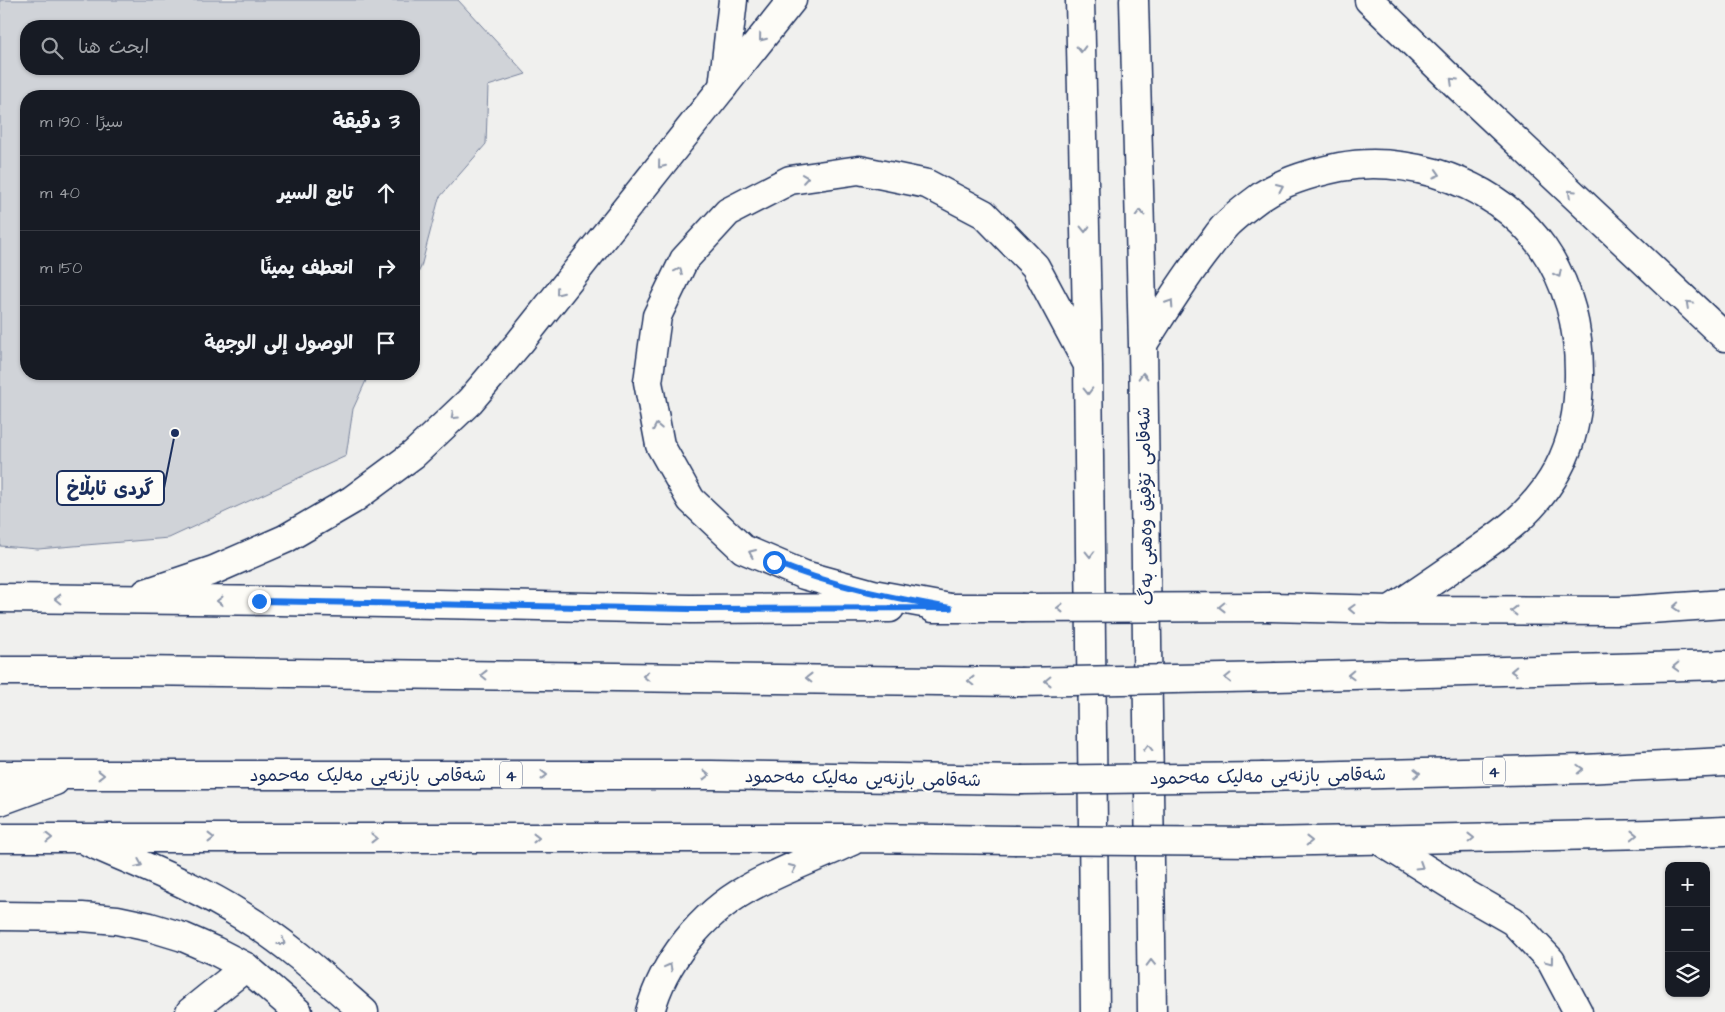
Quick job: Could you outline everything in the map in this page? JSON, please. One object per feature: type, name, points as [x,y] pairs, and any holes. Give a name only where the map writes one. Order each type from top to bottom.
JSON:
[{"type":"main road","points":[[723,87],[733,0]]},
{"type":"main road","points":[[124,600],[214,570],[285,539],[352,500],[414,454],[470,401],[520,342],[792,0]]},
{"type":"main road","points":[[1080,0],[1088,365],[1095,1012]]},
{"type":"main road","name":"شەقامی تۆفیق وەهبی بەگ","points":[[1134,0],[1143,344],[1152,1012]]},
{"type":"main road","points":[[1369,0],[1475,103],[1725,337]]},
{"type":"main road","points":[[1143,344],[1194,265],[1226,225],[1265,194],[1311,173],[1361,163],[1411,166],[1460,181],[1493,199],[1523,223],[1547,253],[1565,287],[1575,324],[1579,362],[1579,399],[1572,435],[1558,469],[1538,500],[1512,527],[1390,610]]},
{"type":"main road","points":[[950,608],[873,594],[804,575],[743,549],[691,500],[660,445],[648,382],[657,316],[684,260],[728,212],[790,180],[859,170],[927,184],[984,214],[1035,266],[1088,365]]},
{"type":"main road","points":[[0,598],[690,609],[1271,607],[1390,610],[1619,611],[1725,604]]},
{"type":"main road","points":[[0,672],[171,672],[1020,682],[1725,665]]},
{"type":"main road","name":"شەقامی بازنەیی مەلیک مەحمود","points":[[0,775],[712,775],[1021,780],[1264,777],[1725,762]]},
{"type":"main road","points":[[0,802],[71,775]]},
{"type":"main road","points":[[0,838],[860,838],[1260,842],[1725,832]]},
{"type":"main road","points":[[79,838],[200,892],[240,914],[278,939],[315,967],[364,1012]]},
{"type":"main road","points":[[650,1012],[654,995],[677,953],[708,917],[746,889],[860,838]]},
{"type":"main road","points":[[1379,840],[1513,921],[1551,961],[1578,1012]]},
{"type":"main road","points":[[0,916],[82,917],[117,920],[183,937],[246,967],[298,1012]]},
{"type":"main road","points":[[190,1012],[246,967]]},
{"type":"shaded area","points":[[0,0],[458,0],[526,74],[488,86],[486,144],[439,198],[420,269],[420,90],[20,90],[20,380],[366,380],[353,409],[346,456],[169,538],[38,549],[0,546]]},
{"type":"place","name":"گردی ئابڵاخ","points":[[175,433]]},
{"type":"route","points":[[259,601],[690,609],[950,608],[873,594],[804,575],[774,562]]}]
